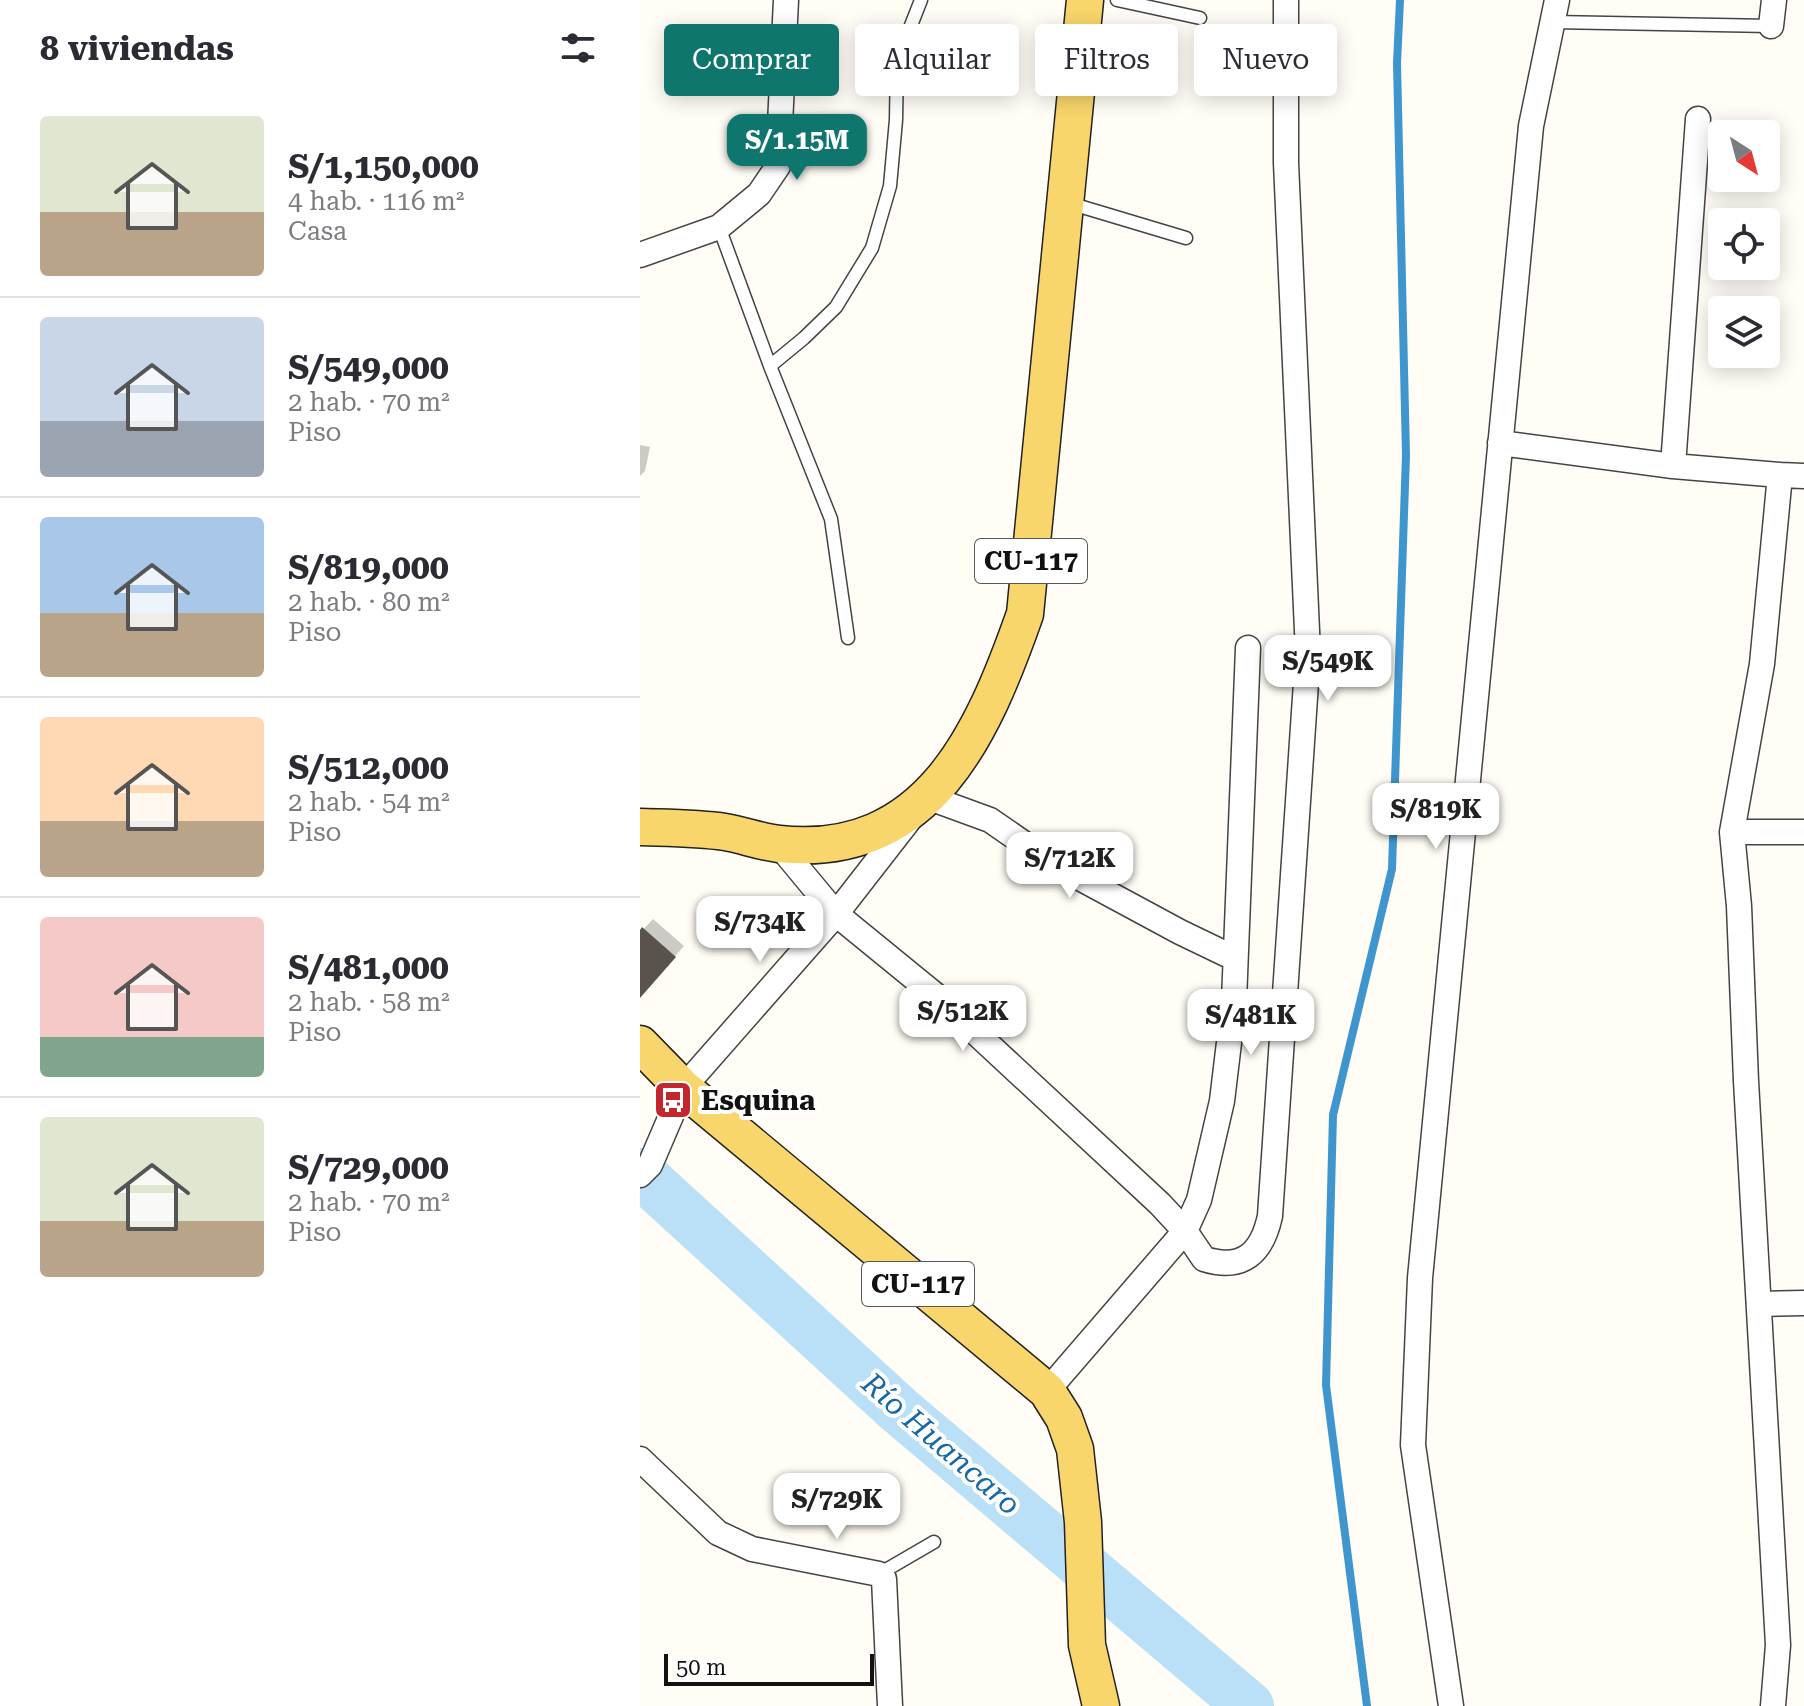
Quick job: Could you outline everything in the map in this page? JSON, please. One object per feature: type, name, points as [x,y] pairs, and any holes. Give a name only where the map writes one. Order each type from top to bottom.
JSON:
[{"type":"main road","name":"CU-117","points":[[640,827],[724,832],[778,844],[822,844],[860,839],[896,822],[927,797],[965,751],[1003,676],[1025,614],[1085,0]]},
{"type":"main road","name":"CU-117","points":[[640,1044],[683,1088],[1047,1391],[1064,1418],[1075,1449],[1083,1522],[1087,1645],[1101,1706]]},
{"type":"street","points":[[640,255],[719,227],[759,194],[778,166],[786,0]]},
{"type":"street","points":[[778,844],[836,914],[934,994],[1148,1194],[1185,1231],[1204,1259],[1232,1264],[1247,1257],[1265,1240],[1270,1216],[1308,653],[1286,178],[1286,0]]},
{"type":"street","points":[[1771,26],[1774,0]]},
{"type":"street","points":[[1451,1706],[1413,1445],[1420,1278],[1531,126],[1555,11]]},
{"type":"street","points":[[1673,466],[1698,119]]},
{"type":"street","points":[[1500,443],[1673,466],[1792,476],[1732,832],[1739,906],[1778,1645],[1773,1706]]},
{"type":"street","points":[[1047,1391],[1185,1231],[1199,1200],[1222,1101],[1234,1001],[1248,648]]},
{"type":"street","points":[[645,1170],[683,1088],[836,914],[927,797],[990,820],[1052,863],[1234,958]]},
{"type":"street","points":[[1732,832],[1804,832]]},
{"type":"street","points":[[1759,1304],[1804,1303]]},
{"type":"street","points":[[640,1459],[718,1533],[752,1549],[879,1574],[886,1584],[890,1706]]},
{"type":"lane","points":[[770,366],[836,307],[872,248],[890,186],[897,61],[921,0]]},
{"type":"lane","points":[[1117,0],[1200,18]]},
{"type":"lane","points":[[1555,11],[1771,26]]},
{"type":"lane","points":[[1066,202],[1186,238]]},
{"type":"lane","points":[[719,227],[831,519],[848,638]]},
{"type":"lane","points":[[879,1574],[934,1542]]},
{"type":"building","points":[[642,927],[676,957],[640,998],[640,930]]},
{"type":"waterway","points":[[1367,1706],[1326,1385],[1333,1115],[1392,869],[1406,455],[1397,63],[1400,0]]},
{"type":"waterway","name":"Río Huancaro","points":[[640,1173],[899,1410],[1249,1706]]},
{"type":"place","name":"Esquina","points":[[673,1100]]}]
